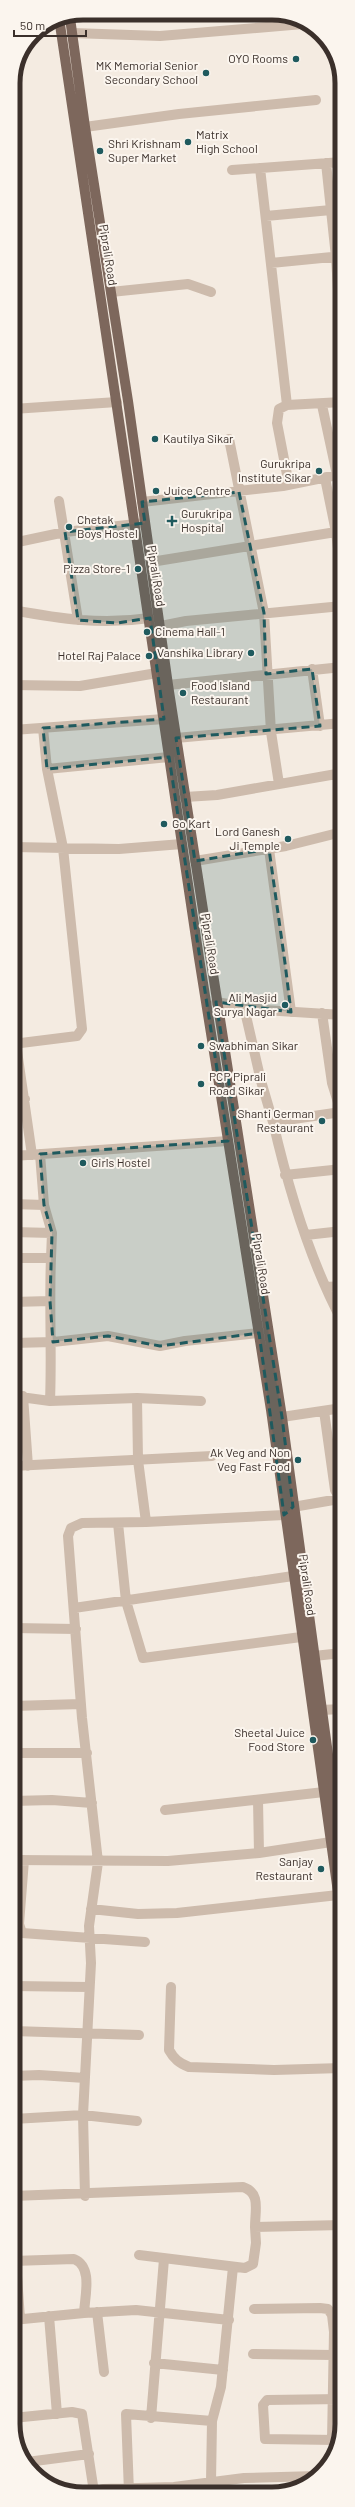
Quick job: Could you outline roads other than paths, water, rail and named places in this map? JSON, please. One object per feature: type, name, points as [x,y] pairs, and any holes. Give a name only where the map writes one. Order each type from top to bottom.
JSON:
[{"type":"main road","points":[[70,21],[142,502],[140,523],[151,562],[216,1002],[282,1417],[335,1808]]},
{"type":"main road","name":"Piprali Road","points":[[60,25],[117,402],[140,523],[150,618],[169,757],[259,1333],[335,1872]]},
{"type":"street","points":[[72,33],[160,36],[295,25]]},
{"type":"street","points":[[85,127],[179,114],[316,100]]},
{"type":"street","points":[[232,170],[335,162]]},
{"type":"street","points":[[326,163],[335,233]]},
{"type":"street","points":[[260,168],[287,405]]},
{"type":"street","points":[[266,216],[331,210]]},
{"type":"street","points":[[271,264],[335,256]]},
{"type":"street","points":[[111,292],[188,284],[211,292]]},
{"type":"street","points":[[20,409],[117,402]]},
{"type":"street","points":[[289,485],[276,414],[279,409],[287,405],[322,405],[335,403]]},
{"type":"street","points":[[322,405],[335,459]]},
{"type":"street","points":[[229,439],[264,613],[266,674],[271,732],[279,784]]},
{"type":"street","points":[[142,502],[239,492],[289,485],[335,476]]},
{"type":"street","points":[[324,478],[335,517]]},
{"type":"street","points":[[59,501],[78,620]]},
{"type":"street","points":[[20,542],[65,532],[140,523]]},
{"type":"street","points":[[151,562],[250,547],[335,532]]},
{"type":"street","points":[[161,626],[186,621],[335,607]]},
{"type":"street","points":[[20,611],[78,620],[117,623],[150,618]]},
{"type":"street","points":[[168,685],[335,667]]},
{"type":"street","points":[[312,669],[320,726]]},
{"type":"street","points":[[20,685],[80,686],[157,673]]},
{"type":"street","points":[[20,730],[164,719]]},
{"type":"street","points":[[176,738],[271,732],[335,724]]},
{"type":"street","points":[[20,1043],[77,1036],[82,1029],[63,848],[47,769],[43,728]]},
{"type":"street","points":[[47,769],[169,757]]},
{"type":"street","points":[[185,797],[217,794],[335,774]]},
{"type":"street","points":[[195,861],[269,849],[335,834]]},
{"type":"street","points":[[20,847],[119,849],[182,844]]},
{"type":"street","points":[[269,849],[291,1012]]},
{"type":"street","points":[[216,1002],[244,1007],[291,1012],[335,1014]]},
{"type":"street","points":[[244,1007],[285,1175],[306,1235],[326,1287],[335,1306]]},
{"type":"street","points":[[322,1013],[335,1073]]},
{"type":"street","points":[[20,1072],[44,1205],[52,1233],[50,1300],[52,1342],[50,1401]]},
{"type":"street","points":[[20,1099],[25,1099]]},
{"type":"street","points":[[273,1122],[335,1115]]},
{"type":"street","points":[[20,1155],[228,1141]]},
{"type":"street","points":[[285,1175],[335,1170]]},
{"type":"street","points":[[20,1204],[44,1205]]},
{"type":"street","points":[[20,1232],[52,1233]]},
{"type":"street","points":[[306,1235],[335,1232]]},
{"type":"street","points":[[20,1258],[51,1258]]},
{"type":"street","points":[[326,1287],[335,1286]]},
{"type":"street","points":[[20,1302],[50,1300]]},
{"type":"street","points":[[20,1343],[52,1342],[108,1336],[160,1346],[185,1341],[259,1333]]},
{"type":"street","points":[[20,1396],[50,1401],[137,1398],[201,1401]]},
{"type":"street","points":[[137,1398],[138,1460],[146,1522]]},
{"type":"street","points":[[282,1417],[335,1409]]},
{"type":"street","points":[[20,1410],[28,1466]]},
{"type":"street","points":[[324,1411],[335,1490]]},
{"type":"street","points":[[20,1466],[212,1456]]},
{"type":"street","points":[[85,2194],[83,2115],[91,1909],[98,1862],[81,1704],[68,1536],[71,1528],[82,1523],[146,1522],[284,1515],[293,1507],[335,1501]]},
{"type":"street","points":[[118,1523],[126,1601],[142,1658],[301,1637]]},
{"type":"street","points":[[74,1608],[293,1576]]},
{"type":"street","points":[[20,1628],[76,1629]]},
{"type":"street","points":[[314,1656],[335,1654]]},
{"type":"street","points":[[20,1706],[81,1704]]},
{"type":"street","points":[[321,1710],[335,1709]]},
{"type":"street","points":[[20,1753],[87,1753]]},
{"type":"street","points":[[165,1810],[324,1792]]},
{"type":"street","points":[[20,1801],[52,1800],[92,1803]]},
{"type":"street","points":[[258,1800],[259,1853]]},
{"type":"street","points":[[20,1860],[98,1862],[168,1861],[259,1853],[331,1842]]},
{"type":"street","points":[[20,1911],[24,1860]]},
{"type":"street","points":[[91,1909],[138,1914],[177,1913],[335,1895]]},
{"type":"street","points":[[20,1927],[22,1933],[145,1942]]},
{"type":"street","points":[[20,1986],[89,1987]]},
{"type":"street","points":[[172,1987],[169,2050],[173,2058],[181,2064],[189,2067],[274,2070],[335,2068]]},
{"type":"street","points":[[20,2031],[87,2032],[139,2035]]},
{"type":"street","points":[[20,2076],[39,2075],[85,2078]]},
{"type":"street","points":[[20,2119],[83,2115],[137,2121]]},
{"type":"street","points":[[20,2196],[185,2191],[244,2187],[252,2190],[256,2194],[256,2243],[253,2264],[245,2268],[139,2255]]},
{"type":"street","points":[[255,2227],[335,2225]]},
{"type":"street","points":[[20,2261],[74,2259],[81,2262],[86,2270],[84,2313]]},
{"type":"street","points":[[151,2418],[154,2363],[164,2259]]},
{"type":"street","points":[[211,2482],[212,2421],[223,2370],[233,2267]]},
{"type":"street","points":[[254,2309],[328,2309],[335,2324]]},
{"type":"street","points":[[20,2320],[97,2312],[159,2312],[229,2320]]},
{"type":"street","points":[[97,2312],[104,2372]]},
{"type":"street","points":[[49,2316],[57,2414]]},
{"type":"street","points":[[335,2349],[335,2370]]},
{"type":"street","points":[[253,2354],[334,2355]]},
{"type":"street","points":[[154,2363],[223,2370]]},
{"type":"street","points":[[333,2440],[265,2439],[262,2423],[263,2405],[267,2400],[335,2399]]},
{"type":"street","points":[[20,2417],[57,2414],[82,2414],[94,2487]]},
{"type":"street","points":[[129,2487],[126,2414],[151,2418],[212,2421]]},
{"type":"street","points":[[33,2461],[89,2454]]},
{"type":"street","points":[[174,2487],[244,2478],[307,2476]]},
{"type":"place","name":"OYO Rooms","points":[[296,59]]},
{"type":"place","name":"MK Memorial Senior Secondary School","points":[[206,73]]},
{"type":"place","name":"Matrix High School","points":[[188,142]]},
{"type":"place","name":"Shri Krishnam Super Market","points":[[100,151]]},
{"type":"place","name":"Kautilya Sikar","points":[[155,439]]},
{"type":"place","name":"Gurukripa Institute Sikar","points":[[319,471]]},
{"type":"place","name":"Juice Centre","points":[[156,491]]},
{"type":"place","name":"Gurukripa Hospital","points":[[172,521]]},
{"type":"place","name":"Chetak Boys Hostel","points":[[69,527]]},
{"type":"place","name":"Pizza Store-1","points":[[138,569]]},
{"type":"place","name":"Cinema Hall-1","points":[[147,632]]},
{"type":"place","name":"Vanshika Library","points":[[251,653]]},
{"type":"place","name":"Hotel Raj Palace","points":[[149,656]]},
{"type":"place","name":"Food Island Restaurant","points":[[183,693]]},
{"type":"place","name":"Go Kart","points":[[164,824]]},
{"type":"place","name":"Lord Ganesh Ji Temple","points":[[288,839]]},
{"type":"place","name":"Ali Masjid Surya Nagar","points":[[285,1005]]},
{"type":"place","name":"Swabhiman Sikar","points":[[201,1046]]},
{"type":"place","name":"PCP Piprali Road Sikar","points":[[201,1084]]},
{"type":"place","name":"Shanti German Restaurant","points":[[322,1121]]},
{"type":"place","name":"Girls Hostel","points":[[83,1163]]},
{"type":"place","name":"Ak Veg and Non Veg Fast Food","points":[[298,1460]]},
{"type":"place","name":"Sheetal Juice Food Store","points":[[313,1740]]},
{"type":"place","name":"Sanjay Restaurant","points":[[321,1869]]}]
